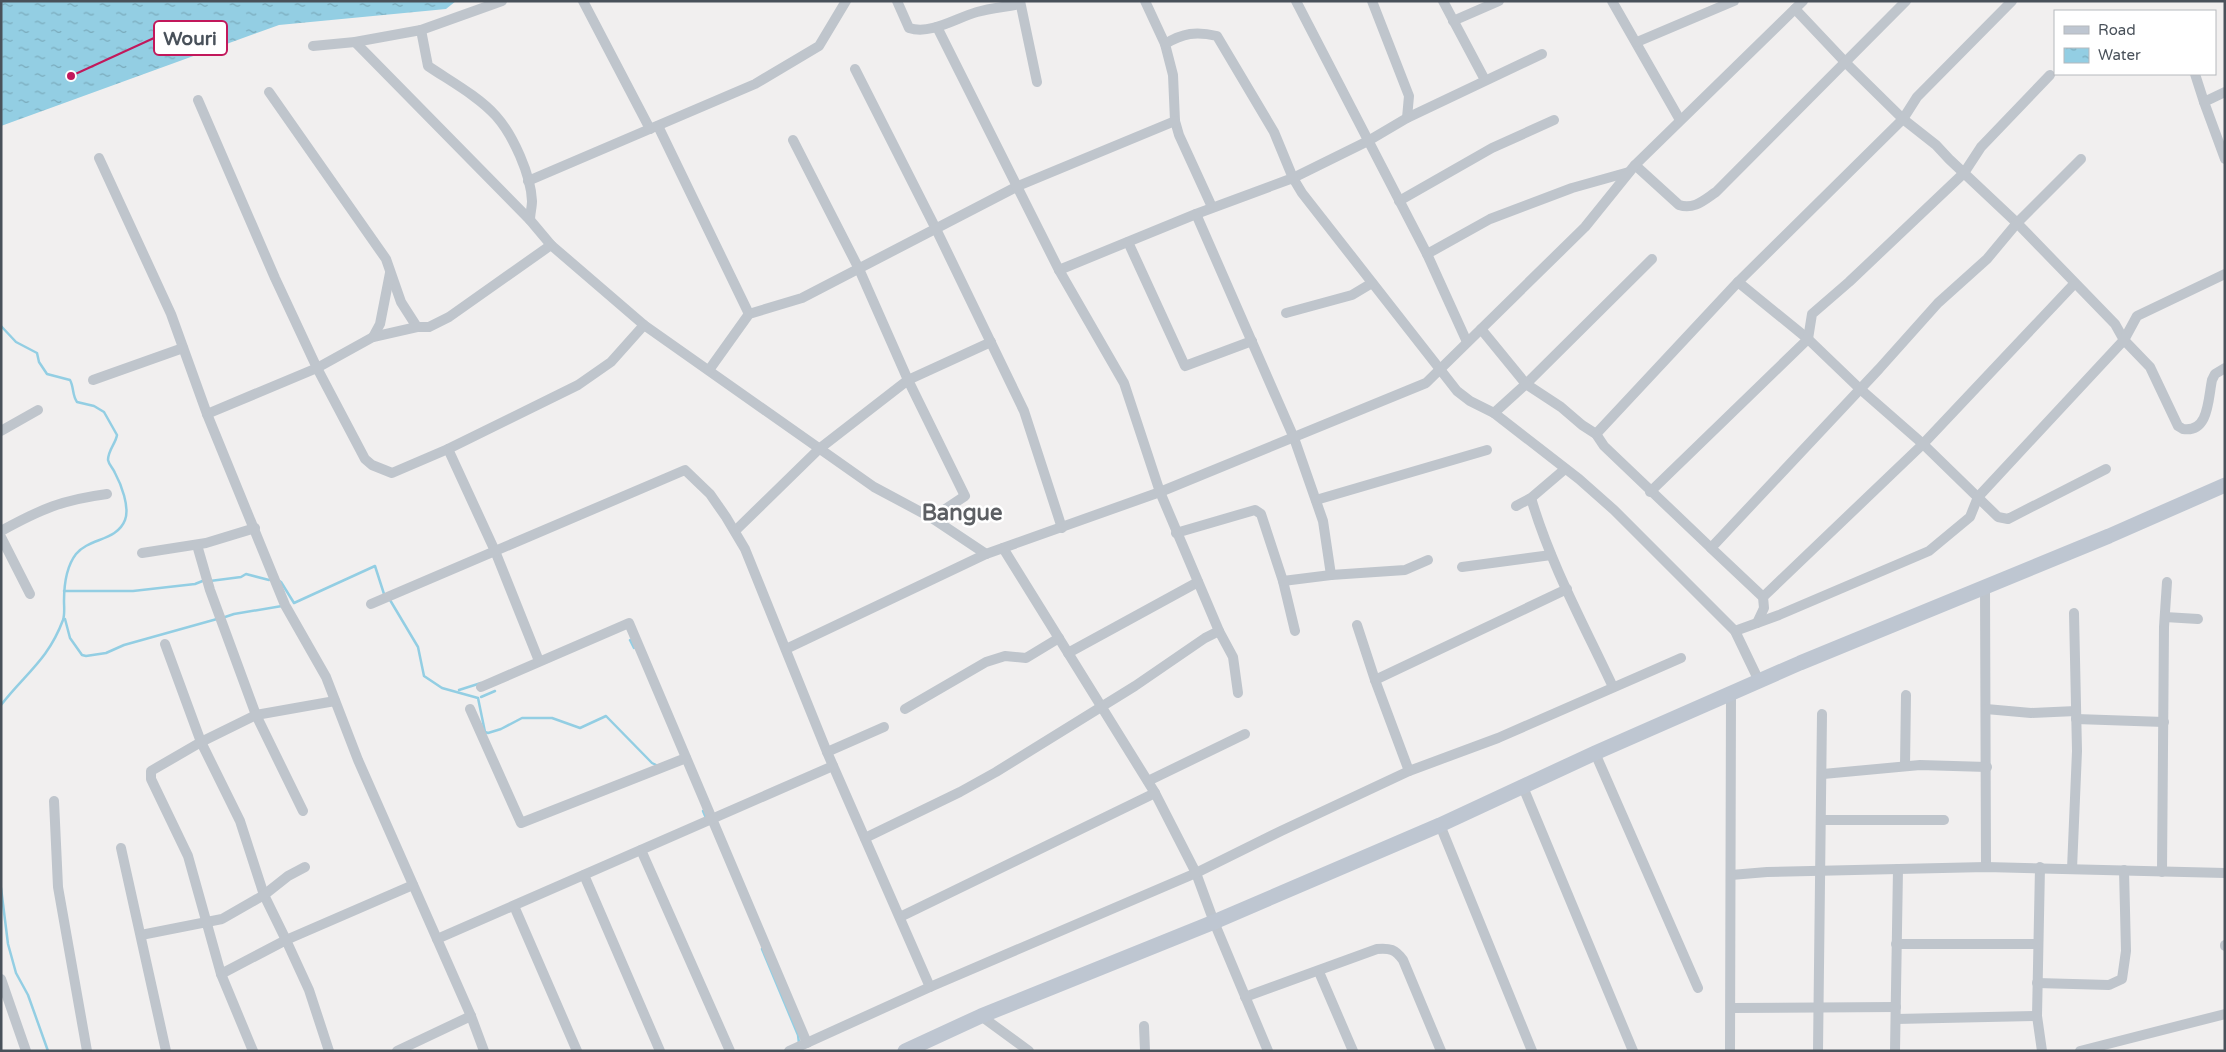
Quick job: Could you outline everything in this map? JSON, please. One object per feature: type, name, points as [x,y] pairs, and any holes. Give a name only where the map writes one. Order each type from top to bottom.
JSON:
[{"type":"main road","points":[[905,1051],[981,1016],[1214,922],[1440,825],[1595,753],[1759,681],[1985,586],[2110,536],[2225,485]]},
{"type":"street","points":[[313,46],[355,42],[421,30],[502,1]]},
{"type":"street","points":[[583,1],[654,127],[749,314]]},
{"type":"street","points":[[528,181],[755,84],[818,46],[846,1]]},
{"type":"street","points":[[897,1],[909,28],[917,30],[937,27],[977,12],[1020,3],[1037,82]]},
{"type":"street","points":[[1145,1],[1164,44],[1173,75],[1175,121],[1178,134],[1212,208]]},
{"type":"street","points":[[1296,1],[1427,254],[1468,342]]},
{"type":"street","points":[[1372,1],[1409,96],[1407,118]]},
{"type":"street","points":[[1443,1],[1485,80]]},
{"type":"street","points":[[1453,21],[1498,1]]},
{"type":"street","points":[[1612,1],[1680,120]]},
{"type":"street","points":[[1637,42],[1734,1]]},
{"type":"street","points":[[1632,169],[1678,205],[1685,207],[1694,206],[1716,192],[1906,1]]},
{"type":"street","points":[[1596,434],[1738,282],[1903,118],[1917,97],[2012,1]]},
{"type":"street","points":[[786,649],[986,554],[1160,492],[1416,388],[1441,371],[1481,328],[1584,227],[1632,169],[1799,5],[1846,63],[1903,118],[1936,145],[2017,223],[2074,284],[2115,324],[2124,340],[2150,367],[2178,426],[2183,429],[2195,429],[2202,424],[2212,380],[2215,374],[2225,368]]},
{"type":"street","points":[[937,27],[1059,270],[1124,384],[1160,492],[1176,533],[1219,631],[1231,652],[1238,694]]},
{"type":"street","points":[[421,30],[428,66],[482,103],[496,116],[512,139],[528,181],[532,201],[530,220]]},
{"type":"street","points":[[1164,44],[1176,37],[1190,33],[1203,32],[1217,36],[1274,132],[1293,178],[1302,193],[1441,371],[1463,396],[1494,413],[1614,510],[1735,631],[1759,681]]},
{"type":"street","points":[[355,42],[530,220],[552,245],[644,325],[874,487],[932,518],[986,554]]},
{"type":"street","points":[[1059,270],[1196,214],[1293,178],[1368,141],[1407,118],[1542,54]]},
{"type":"street","points":[[855,69],[936,229],[1024,410],[1062,528]]},
{"type":"street","points":[[1650,492],[1808,339],[1812,314],[1849,282],[1964,173],[1981,147],[2050,75]]},
{"type":"street","points":[[2195,75],[2225,159]]},
{"type":"street","points":[[269,92],[386,259],[401,302],[417,326]]},
{"type":"street","points":[[2204,102],[2225,92]]},
{"type":"street","points":[[198,100],[316,368],[365,459],[372,465],[392,473],[448,449],[578,385],[611,362],[644,325]]},
{"type":"street","points":[[1399,201],[1492,148],[1554,120]]},
{"type":"street","points":[[709,370],[749,314],[802,298],[1018,186],[1175,121]]},
{"type":"street","points":[[793,140],[858,269],[908,380],[965,496],[932,518]]},
{"type":"street","points":[[99,158],[149,263],[285,605],[317,658],[358,760],[472,1016],[484,1051]]},
{"type":"street","points":[[1711,548],[1938,303],[1987,258],[2017,223],[2081,159]]},
{"type":"street","points":[[1427,254],[1490,219],[1572,188],[1632,169]]},
{"type":"street","points":[[1196,214],[1294,438],[1323,521],[1332,575]]},
{"type":"street","points":[[1128,242],[1185,366],[1252,341]]},
{"type":"street","points":[[208,414],[316,368],[372,337],[417,326],[430,327],[449,317],[552,245]]},
{"type":"street","points":[[1494,413],[1526,384],[1652,259]]},
{"type":"street","points":[[372,337],[380,324],[390,270]]},
{"type":"street","points":[[1735,631],[1929,551],[1951,535],[1970,518],[1978,497],[2124,340],[2137,316],[2225,274]]},
{"type":"street","points":[[1738,282],[1808,339],[1922,444],[1998,518],[2008,518],[2106,469]]},
{"type":"street","points":[[1286,313],[1352,295],[1372,283]]},
{"type":"street","points":[[1763,597],[1922,444],[2074,284]]},
{"type":"street","points":[[1481,328],[1526,384],[1562,407],[1582,425],[1596,434],[1604,446],[1650,492],[1763,597],[1764,608],[1757,623]]},
{"type":"street","points":[[735,531],[819,449],[908,380],[991,342]]},
{"type":"street","points":[[93,380],[183,348]]},
{"type":"street","points":[[1,431],[38,410]]},
{"type":"street","points":[[448,449],[495,551],[540,661]]},
{"type":"street","points":[[1316,500],[1488,450]]},
{"type":"street","points":[[1516,506],[1531,498],[1565,469]]},
{"type":"street","points":[[371,604],[685,470],[710,494],[735,531],[752,565],[827,752],[930,987]]},
{"type":"street","points":[[1,531],[52,505],[75,498],[107,494]]},
{"type":"street","points":[[1531,498],[1540,530],[1613,687]]},
{"type":"street","points":[[1176,533],[1255,510],[1258,511],[1261,514],[1283,581],[1294,631]]},
{"type":"street","points":[[142,552],[197,545],[255,528]]},
{"type":"street","points":[[1,538],[30,594]]},
{"type":"street","points":[[197,545],[210,590],[256,714],[303,811]]},
{"type":"street","points":[[1003,548],[1155,793],[1196,873],[1214,922],[1268,1051]]},
{"type":"street","points":[[1462,567],[1551,555]]},
{"type":"street","points":[[1283,581],[1332,575],[1397,571],[1428,560]]},
{"type":"street","points":[[1068,653],[1198,582]]},
{"type":"street","points":[[2162,872],[2167,582]]},
{"type":"street","points":[[1985,586],[1986,867]]},
{"type":"street","points":[[1374,680],[1567,589]]},
{"type":"street","points":[[2072,869],[2076,715],[2074,613]]},
{"type":"street","points":[[2165,618],[2198,619]]},
{"type":"street","points":[[481,687],[628,623],[807,1043]]},
{"type":"street","points":[[1358,625],[1374,680],[1409,770]]},
{"type":"street","points":[[865,838],[989,776],[1102,706],[1205,638],[1219,631]]},
{"type":"street","points":[[905,709],[986,662],[1005,656],[1026,658],[1059,638]]},
{"type":"street","points":[[165,644],[201,742],[240,820],[264,895],[309,990],[329,1051]]},
{"type":"street","points":[[789,1051],[930,987],[1196,873],[1281,830],[1409,770],[1498,738],[1681,658]]},
{"type":"street","points":[[1730,1051],[1732,1008],[1731,694]]},
{"type":"street","points":[[1905,766],[1906,695]]},
{"type":"street","points":[[253,1051],[221,974],[188,856],[150,775],[153,769],[256,714],[335,701]]},
{"type":"street","points":[[470,709],[521,822],[686,758]]},
{"type":"street","points":[[1986,709],[2164,722]]},
{"type":"street","points":[[1818,1051],[1823,774],[1822,714]]},
{"type":"street","points":[[827,752],[884,727]]},
{"type":"street","points":[[1148,781],[1245,734]]},
{"type":"street","points":[[1595,753],[1698,988]]},
{"type":"street","points":[[437,939],[833,766]]},
{"type":"street","points":[[1823,774],[1905,766],[1987,767]]},
{"type":"street","points":[[1522,787],[1633,1051]]},
{"type":"street","points":[[900,917],[1155,793]]},
{"type":"street","points":[[54,801],[58,887],[87,1051]]},
{"type":"street","points":[[1822,820],[1944,820]]},
{"type":"street","points":[[1440,825],[1532,1051]]},
{"type":"street","points":[[121,848],[166,1051]]},
{"type":"street","points":[[641,850],[730,1051]]},
{"type":"street","points":[[141,935],[227,916],[264,895],[288,876],[304,867]]},
{"type":"street","points":[[1731,875],[1767,872],[1986,867],[2225,873]]},
{"type":"street","points":[[2040,867],[2037,1016],[2042,1051]]},
{"type":"street","points":[[1895,1051],[1898,869]]},
{"type":"street","points":[[2037,983],[2110,985],[2122,979],[2126,951],[2124,870]]},
{"type":"street","points":[[584,875],[660,1051]]},
{"type":"street","points":[[221,974],[286,940],[413,885]]},
{"type":"street","points":[[514,906],[577,1051]]},
{"type":"street","points":[[1896,944],[2038,944]]},
{"type":"street","points":[[1245,997],[1319,972],[1377,949],[1388,948],[1397,951],[1403,960],[1442,1051]]},
{"type":"street","points":[[1319,972],[1353,1051]]},
{"type":"street","points":[[1,979],[26,1051]]},
{"type":"street","points":[[1732,1008],[1896,1007]]},
{"type":"street","points":[[2080,1051],[2225,1014]]},
{"type":"street","points":[[397,1051],[408,1048],[472,1016]]},
{"type":"street","points":[[981,1016],[1029,1051]]},
{"type":"street","points":[[1896,1020],[2037,1016]]},
{"type":"street","points":[[1144,1026],[1145,1051]]},
{"type":"water","points":[[1,1],[456,1],[446,9],[279,25],[1,126]]},
{"type":"waterway","points":[[1,326],[16,342],[37,353],[39,362],[47,374],[70,380],[77,402],[94,406],[104,412],[117,435],[108,460],[126,502],[126,515],[121,527],[116,532],[88,545],[76,554],[68,570],[65,582],[64,618],[57,634],[36,666],[1,705]]},
{"type":"waterway","points":[[278,580],[294,603],[375,566],[384,594]]},
{"type":"waterway","points":[[210,581],[241,577],[246,574],[269,580]]},
{"type":"waterway","points":[[64,591],[133,591],[195,584],[205,580]]},
{"type":"waterway","points":[[390,600],[418,647],[424,676],[442,688],[478,698],[485,732],[488,733],[501,729],[522,718],[552,718],[580,728],[606,716],[656,765]]},
{"type":"waterway","points":[[222,618],[234,614],[282,606]]},
{"type":"waterway","points":[[65,619],[70,638],[82,655],[86,656],[106,653],[124,645],[217,619]]},
{"type":"waterway","points":[[630,640],[634,648]]},
{"type":"waterway","points":[[459,690],[481,683]]},
{"type":"waterway","points":[[481,697],[495,691]]},
{"type":"waterway","points":[[703,811],[706,818]]},
{"type":"waterway","points":[[1,888],[8,944],[16,973],[28,995],[48,1051]]},
{"type":"waterway","points":[[762,949],[798,1035],[799,1043]]},
{"type":"place","name":"Wouri","points":[[71,76]]},
{"type":"district","name":"Bangue","points":[[962,513]]}]
